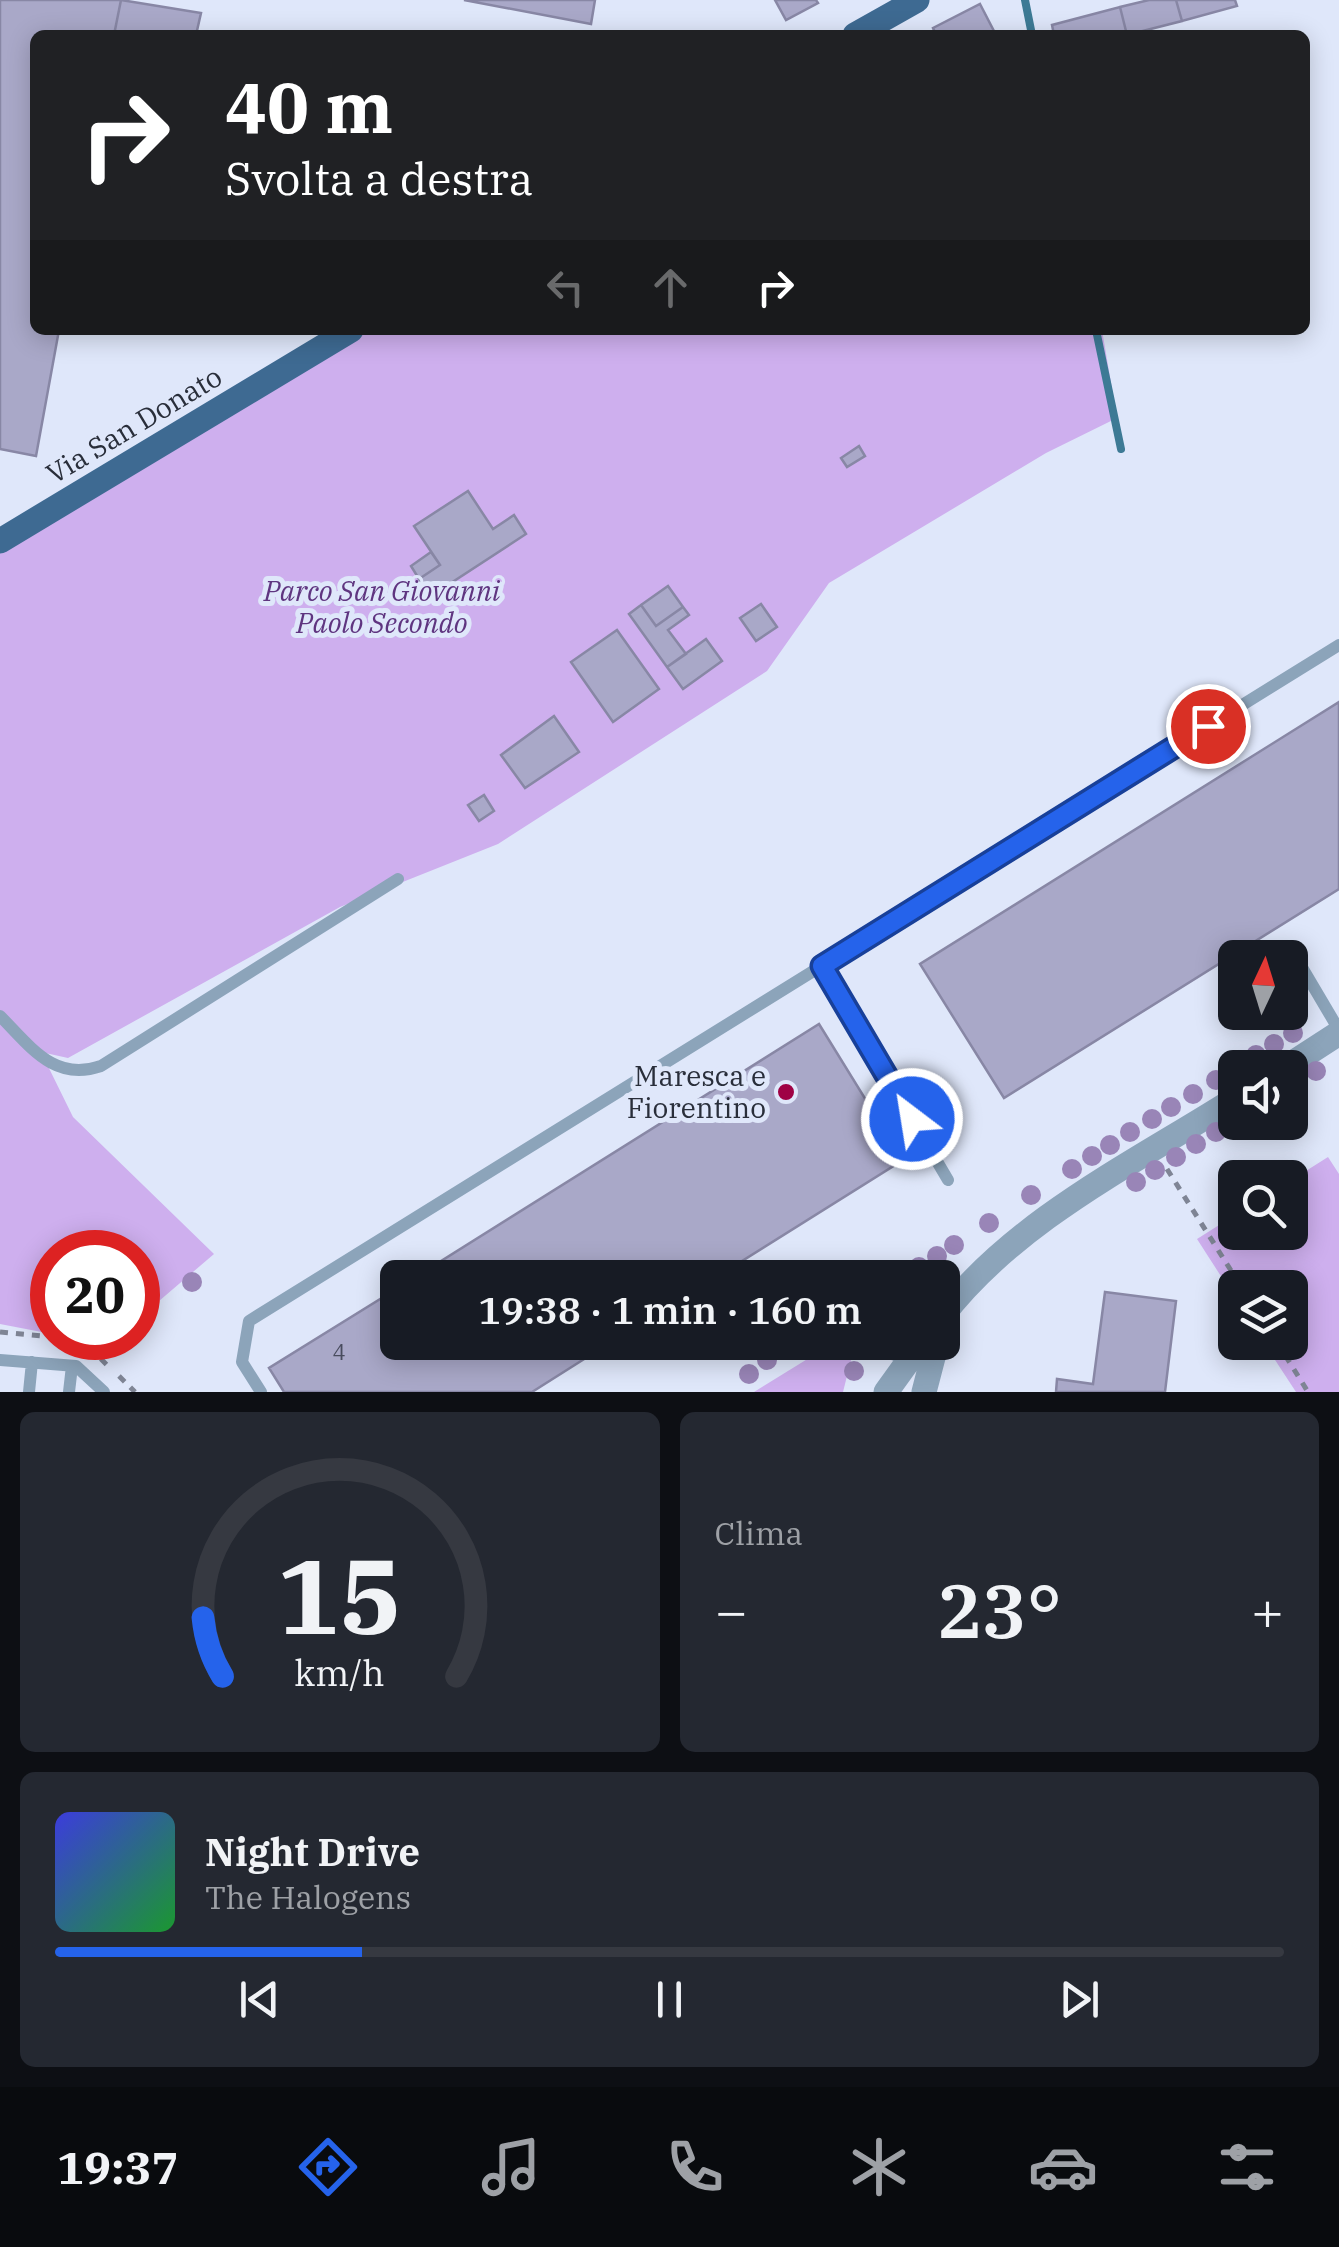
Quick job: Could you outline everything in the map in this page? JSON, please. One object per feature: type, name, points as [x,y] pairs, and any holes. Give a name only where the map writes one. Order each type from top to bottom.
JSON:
[{"type":"main road","points":[[864,30],[917,0]]},
{"type":"main road","name":"Via San Donato","points":[[0,542],[342,335]]},
{"type":"street","points":[[1308,1053],[1339,1032]]},
{"type":"street","points":[[960,1296],[992,1262],[1042,1221],[1218,1110]]},
{"type":"street","points":[[886,1392],[909,1360]]},
{"type":"street","points":[[924,1392],[933,1360]]},
{"type":"lane","points":[[261,1392],[242,1362],[248,1321],[1339,646]]},
{"type":"lane","points":[[0,1016],[31,1048],[59,1068],[79,1073],[101,1066],[398,879]]},
{"type":"lane","points":[[822,966],[948,1180]]},
{"type":"lane","points":[[1308,978],[1339,1032]]},
{"type":"lane","points":[[0,1360],[72,1366],[104,1392]]},
{"type":"lane","points":[[30,1392],[32,1362]]},
{"type":"lane","points":[[69,1392],[72,1366]]},
{"type":"path","points":[[1154,1150],[1231,1270]]},
{"type":"path","points":[[0,1332],[30,1335]]},
{"type":"path","points":[[1288,1360],[1308,1392]]},
{"type":"green space","name":"Parco San Giovanni Paolo Secondo","points":[[323,335],[1103,335],[1117,418],[1046,453],[829,583],[767,671],[498,844],[340,907],[68,1058],[41,1052],[73,1117],[214,1254],[160,1300],[160,1230],[30,1230],[30,1330],[0,1324],[0,541]]},
{"type":"green space","points":[[1328,1157],[1339,1174],[1339,1392],[1296,1392],[1275,1360],[1308,1360],[1308,1270],[1218,1272],[1197,1239],[1218,1226],[1218,1250],[1308,1250],[1308,1170]]},
{"type":"green space","points":[[806,1360],[851,1360],[843,1392],[754,1392]]},
{"type":"building","points":[[0,0],[121,0],[115,30],[30,30],[30,335],[58,335],[36,456],[0,449]]},
{"type":"building","points":[[121,0],[201,13],[197,30],[115,30]]},
{"type":"building","points":[[464,0],[595,0],[591,24]]},
{"type":"building","points":[[775,0],[816,0],[818,3],[786,20]]},
{"type":"building","points":[[1149,0],[1176,0],[1182,21],[1147,30],[1126,30],[1120,7]]},
{"type":"building","points":[[1176,0],[1235,0],[1237,6],[1182,21]]},
{"type":"building","points":[[980,4],[993,30],[934,30]]},
{"type":"building","points":[[1120,7],[1126,30],[1053,30],[1052,25]]},
{"type":"building","points":[[859,446],[865,456],[847,467],[841,458]]},
{"type":"building","points":[[468,491],[493,529],[514,515],[526,534],[431,596],[419,579],[440,565],[414,526]]},
{"type":"building","points":[[431,552],[440,565],[419,579],[411,566]]},
{"type":"building","points":[[668,586],[683,607],[656,626],[641,605]]},
{"type":"building","points":[[761,604],[777,627],[756,641],[740,618]]},
{"type":"building","points":[[641,605],[656,626],[683,607],[689,615],[668,630],[686,654],[667,667],[629,614]]},
{"type":"building","points":[[617,630],[659,689],[613,722],[571,662]]},
{"type":"building","points":[[706,639],[722,661],[683,689],[667,667]]},
{"type":"building","points":[[1339,702],[1339,889],[1257,940],[1218,940],[1218,964],[1004,1098],[920,964]]},
{"type":"building","points":[[554,716],[579,752],[525,788],[501,755]]},
{"type":"building","points":[[484,795],[494,811],[479,821],[468,805]]},
{"type":"building","name":"Maresca e Fiorentino","points":[[819,1024],[903,1160],[744,1260],[443,1260]]},
{"type":"building","points":[[1105,1292],[1176,1301],[1165,1392],[1056,1392],[1057,1379],[1093,1384]]},
{"type":"building","points":[[380,1299],[380,1360],[583,1360],[532,1392],[284,1392],[269,1368]]},
{"type":"waterway","points":[[1025,0],[1031,30]]},
{"type":"waterway","points":[[1097,335],[1121,449]]},
{"type":"place","name":"Maresca e Fiorentino","points":[[786,1092]]},
{"type":"route","points":[[912,1119],[822,966],[1208,726]]}]
